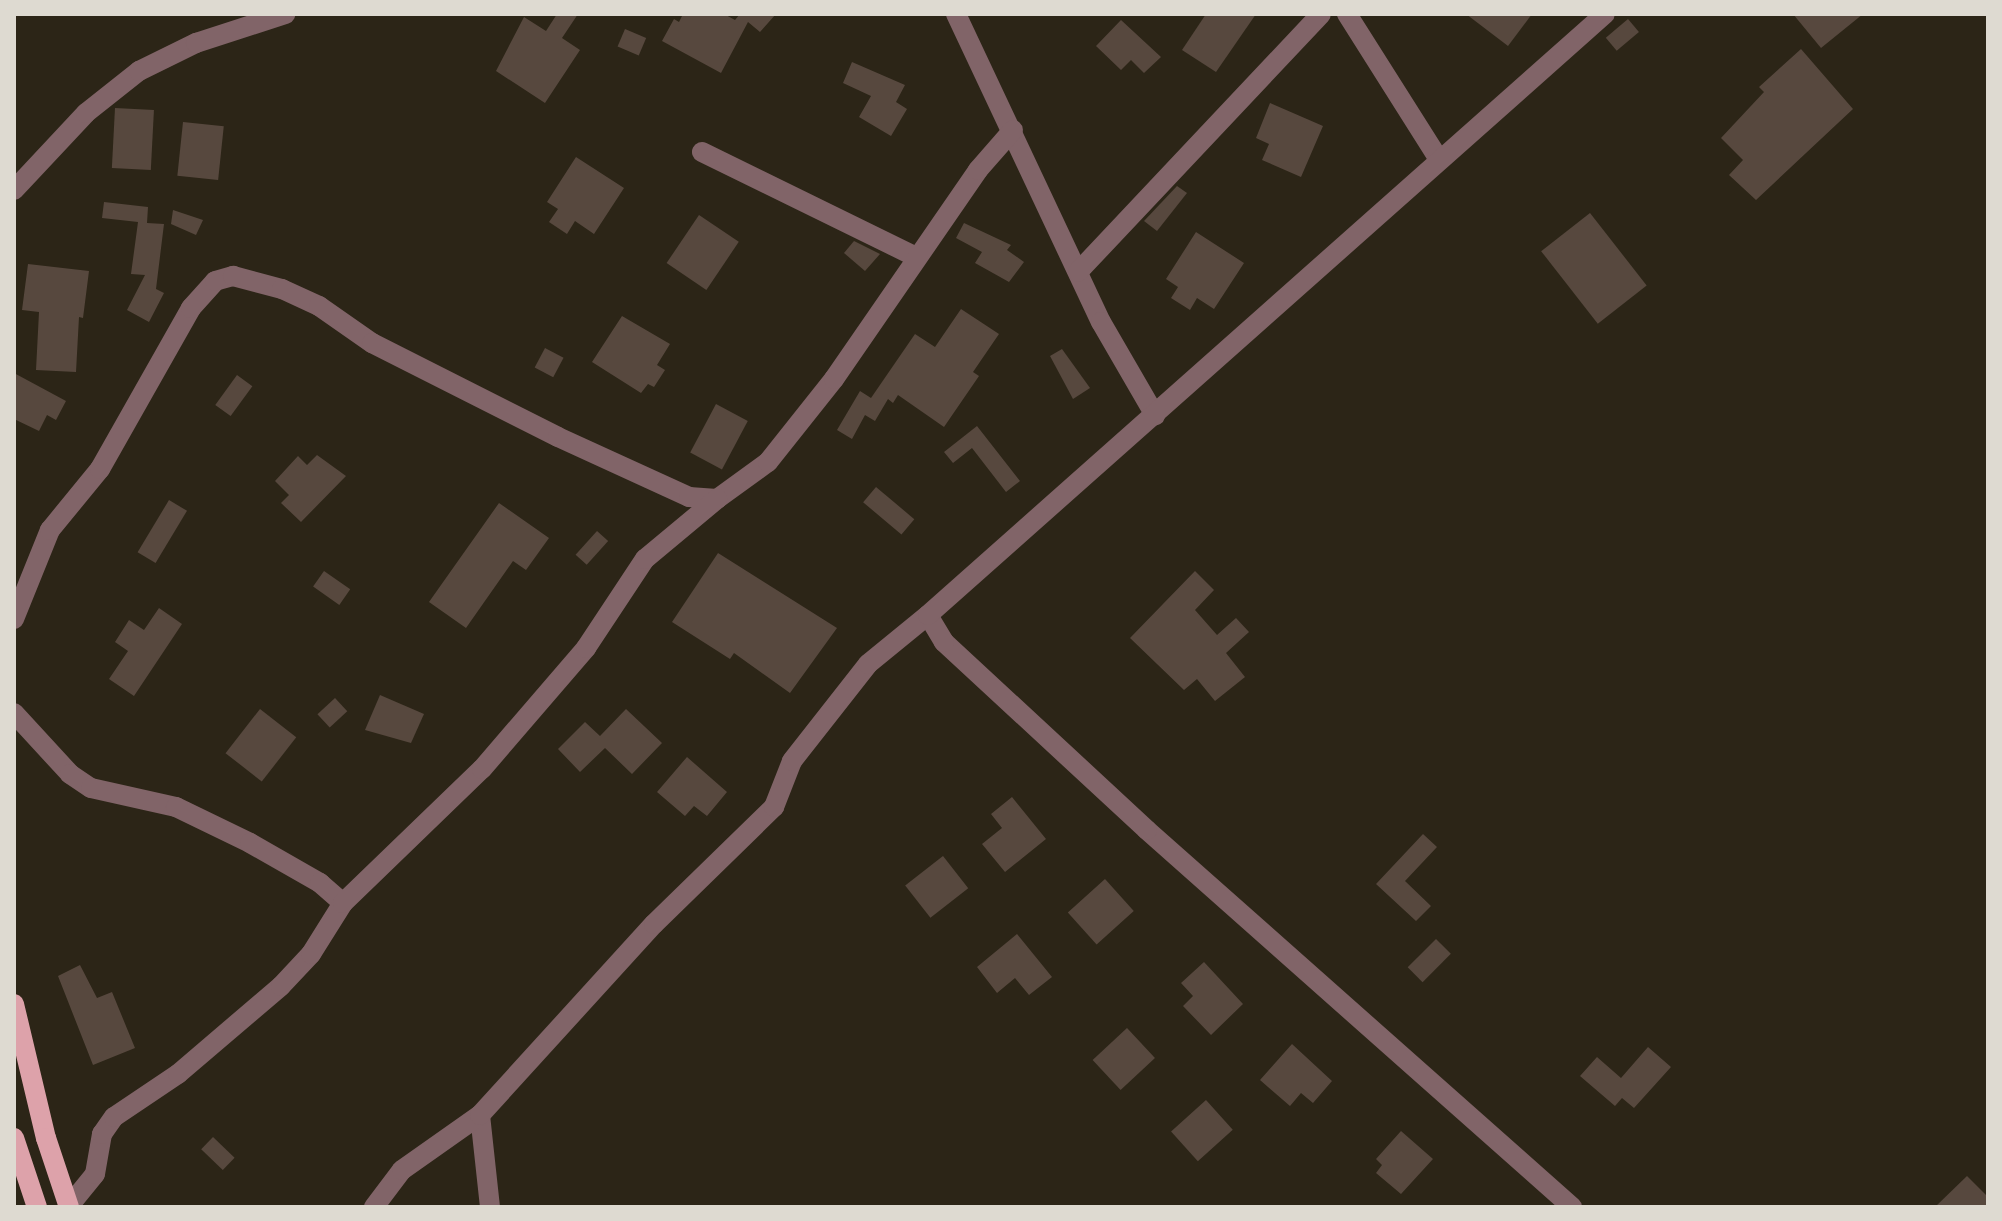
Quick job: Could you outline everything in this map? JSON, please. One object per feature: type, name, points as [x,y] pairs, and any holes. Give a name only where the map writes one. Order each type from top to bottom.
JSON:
[{"type":"main road","points":[[14,1004],[46,1138],[69,1207]]},
{"type":"main road","points":[[14,1138],[37,1207]]},
{"type":"street","points":[[14,190],[86,113],[139,71],[196,43],[285,14]]},
{"type":"street","points":[[956,14],[1078,272],[1155,415]]},
{"type":"street","points":[[1078,272],[1321,14]]},
{"type":"street","points":[[1347,14],[1438,158]]},
{"type":"street","points":[[374,1207],[402,1170],[480,1115],[654,924],[774,807],[792,761],[868,664],[1155,415],[1438,158],[1605,14]]},
{"type":"street","points":[[69,1207],[95,1174],[102,1134],[114,1117],[178,1074],[281,986],[311,954],[343,903],[482,769],[586,648],[645,559],[717,499],[768,462],[834,379],[916,257],[1013,130]]},
{"type":"street","points":[[702,152],[916,257]]},
{"type":"street","points":[[14,619],[50,530],[100,469],[191,308],[215,281],[233,276],[319,306],[372,343],[644,477],[689,497],[717,499]]},
{"type":"street","points":[[928,615],[944,642],[1136,819],[1572,1207]]},
{"type":"street","points":[[14,713],[70,774],[91,788],[176,807],[250,843],[320,883],[343,903]]},
{"type":"street","points":[[480,1115],[490,1207]]},
{"type":"building","points":[[557,14],[578,14],[562,38],[580,50],[545,103],[496,71],[524,17],[546,31]]},
{"type":"building","points":[[683,14],[724,14],[735,20],[740,14],[776,14],[760,32],[748,22],[721,73],[662,41],[674,19],[679,22]]},
{"type":"building","points":[[1206,14],[1256,14],[1216,72],[1182,50]]},
{"type":"building","points":[[1466,14],[1532,14],[1508,46]]},
{"type":"building","points":[[1793,14],[1863,14],[1821,48]]},
{"type":"building","points":[[1628,19],[1639,32],[1617,51],[1606,38]]},
{"type":"building","points":[[1121,20],[1161,57],[1144,73],[1131,60],[1121,70],[1096,46]]},
{"type":"building","points":[[625,29],[646,38],[639,55],[618,46]]},
{"type":"building","points":[[1801,49],[1853,109],[1756,200],[1729,175],[1743,160],[1721,138],[1764,92],[1759,87]]},
{"type":"building","points":[[852,62],[905,85],[896,102],[907,109],[891,136],[859,117],[871,96],[843,83]]},
{"type":"building","points":[[1270,103],[1323,126],[1301,177],[1262,160],[1269,144],[1256,138]]},
{"type":"building","points":[[115,108],[154,110],[151,170],[112,168]]},
{"type":"building","points":[[183,122],[224,126],[218,180],[177,176]]},
{"type":"building","points":[[576,157],[624,188],[594,234],[575,221],[567,234],[549,222],[558,209],[547,202]]},
{"type":"building","points":[[1177,186],[1187,193],[1157,231],[1144,221]]},
{"type":"building","points":[[104,202],[148,207],[147,223],[164,224],[156,289],[164,293],[149,322],[127,310],[145,275],[131,274],[138,222],[102,218]]},
{"type":"building","points":[[173,210],[203,220],[196,235],[171,224]]},
{"type":"building","points":[[1590,213],[1647,285],[1598,324],[1541,251]]},
{"type":"building","points":[[699,215],[739,242],[706,290],[667,263]]},
{"type":"building","points":[[964,223],[1011,245],[1007,250],[1024,262],[1009,282],[975,263],[982,252],[956,238]]},
{"type":"building","points":[[1196,232],[1244,263],[1214,309],[1197,298],[1190,310],[1171,298],[1178,287],[1166,279]]},
{"type":"building","points":[[854,241],[880,254],[865,271],[844,253]]},
{"type":"building","points":[[28,264],[89,271],[83,318],[79,317],[76,372],[36,370],[39,312],[22,310]]},
{"type":"building","points":[[961,309],[999,334],[973,372],[979,376],[944,427],[898,395],[893,403],[888,399],[875,421],[865,415],[852,439],[837,430],[860,391],[871,398],[915,334],[935,347]]},
{"type":"building","points":[[622,316],[670,344],[657,365],[665,370],[654,387],[648,384],[641,393],[592,362]]},
{"type":"building","points":[[545,348],[564,358],[553,377],[535,367]]},
{"type":"building","points":[[1062,349],[1090,388],[1073,399],[1050,356]]},
{"type":"building","points":[[14,373],[66,401],[56,420],[47,415],[39,431],[14,419]]},
{"type":"building","points":[[237,375],[252,386],[231,416],[215,405]]},
{"type":"building","points":[[716,404],[748,421],[722,469],[690,453]]},
{"type":"building","points":[[977,426],[1020,481],[1006,492],[972,448],[953,463],[944,452]]},
{"type":"building","points":[[317,455],[346,476],[301,522],[281,503],[289,495],[275,481],[298,456],[307,465]]},
{"type":"building","points":[[876,487],[914,519],[901,534],[863,502]]},
{"type":"building","points":[[169,500],[187,511],[156,563],[138,552]]},
{"type":"building","points":[[499,503],[549,538],[526,570],[513,561],[466,628],[429,602]]},
{"type":"building","points":[[597,531],[608,541],[587,565],[576,555]]},
{"type":"building","points":[[718,553],[837,628],[790,693],[734,653],[730,659],[672,622]]},
{"type":"building","points":[[324,571],[350,589],[339,605],[313,587]]},
{"type":"building","points":[[1195,571],[1214,590],[1195,610],[1217,635],[1236,618],[1249,632],[1226,653],[1245,677],[1215,701],[1197,679],[1184,690],[1130,638]]},
{"type":"building","points":[[159,608],[182,624],[134,696],[109,679],[128,651],[115,642],[129,620],[144,630]]},
{"type":"building","points":[[380,695],[424,714],[411,743],[365,730]]},
{"type":"building","points":[[335,698],[347,711],[330,728],[317,714]]},
{"type":"building","points":[[260,709],[296,737],[262,781],[226,753]]},
{"type":"building","points":[[626,709],[662,743],[632,774],[605,748],[580,772],[558,749],[585,722],[600,736]]},
{"type":"building","points":[[687,757],[727,792],[707,816],[694,806],[685,816],[657,792]]},
{"type":"building","points":[[1012,797],[1046,839],[1005,872],[982,844],[1002,828],[991,814]]},
{"type":"building","points":[[1423,834],[1437,847],[1405,881],[1431,906],[1416,921],[1376,884]]},
{"type":"building","points":[[943,856],[968,888],[930,918],[905,886]]},
{"type":"building","points":[[1105,879],[1134,911],[1097,944],[1068,912]]},
{"type":"building","points":[[1017,934],[1052,977],[1029,995],[1015,978],[997,993],[977,967]]},
{"type":"building","points":[[1436,939],[1451,954],[1423,982],[1408,967]]},
{"type":"building","points":[[1204,962],[1243,1004],[1211,1035],[1183,1006],[1193,996],[1181,983]]},
{"type":"building","points":[[80,965],[97,998],[112,992],[135,1048],[93,1065],[58,976]]},
{"type":"building","points":[[1127,1028],[1155,1058],[1121,1090],[1093,1060]]},
{"type":"building","points":[[1292,1044],[1332,1081],[1313,1103],[1301,1093],[1290,1106],[1260,1080]]},
{"type":"building","points":[[1648,1047],[1671,1067],[1634,1108],[1622,1098],[1615,1106],[1580,1076],[1597,1057],[1621,1078]]},
{"type":"building","points":[[1206,1100],[1233,1130],[1198,1161],[1171,1131]]},
{"type":"building","points":[[1401,1131],[1433,1159],[1401,1194],[1376,1173],[1382,1165],[1376,1159]]},
{"type":"building","points":[[213,1137],[235,1158],[223,1170],[201,1149]]},
{"type":"building","points":[[1967,1176],[1988,1197],[1988,1207],[1935,1207]]}]
